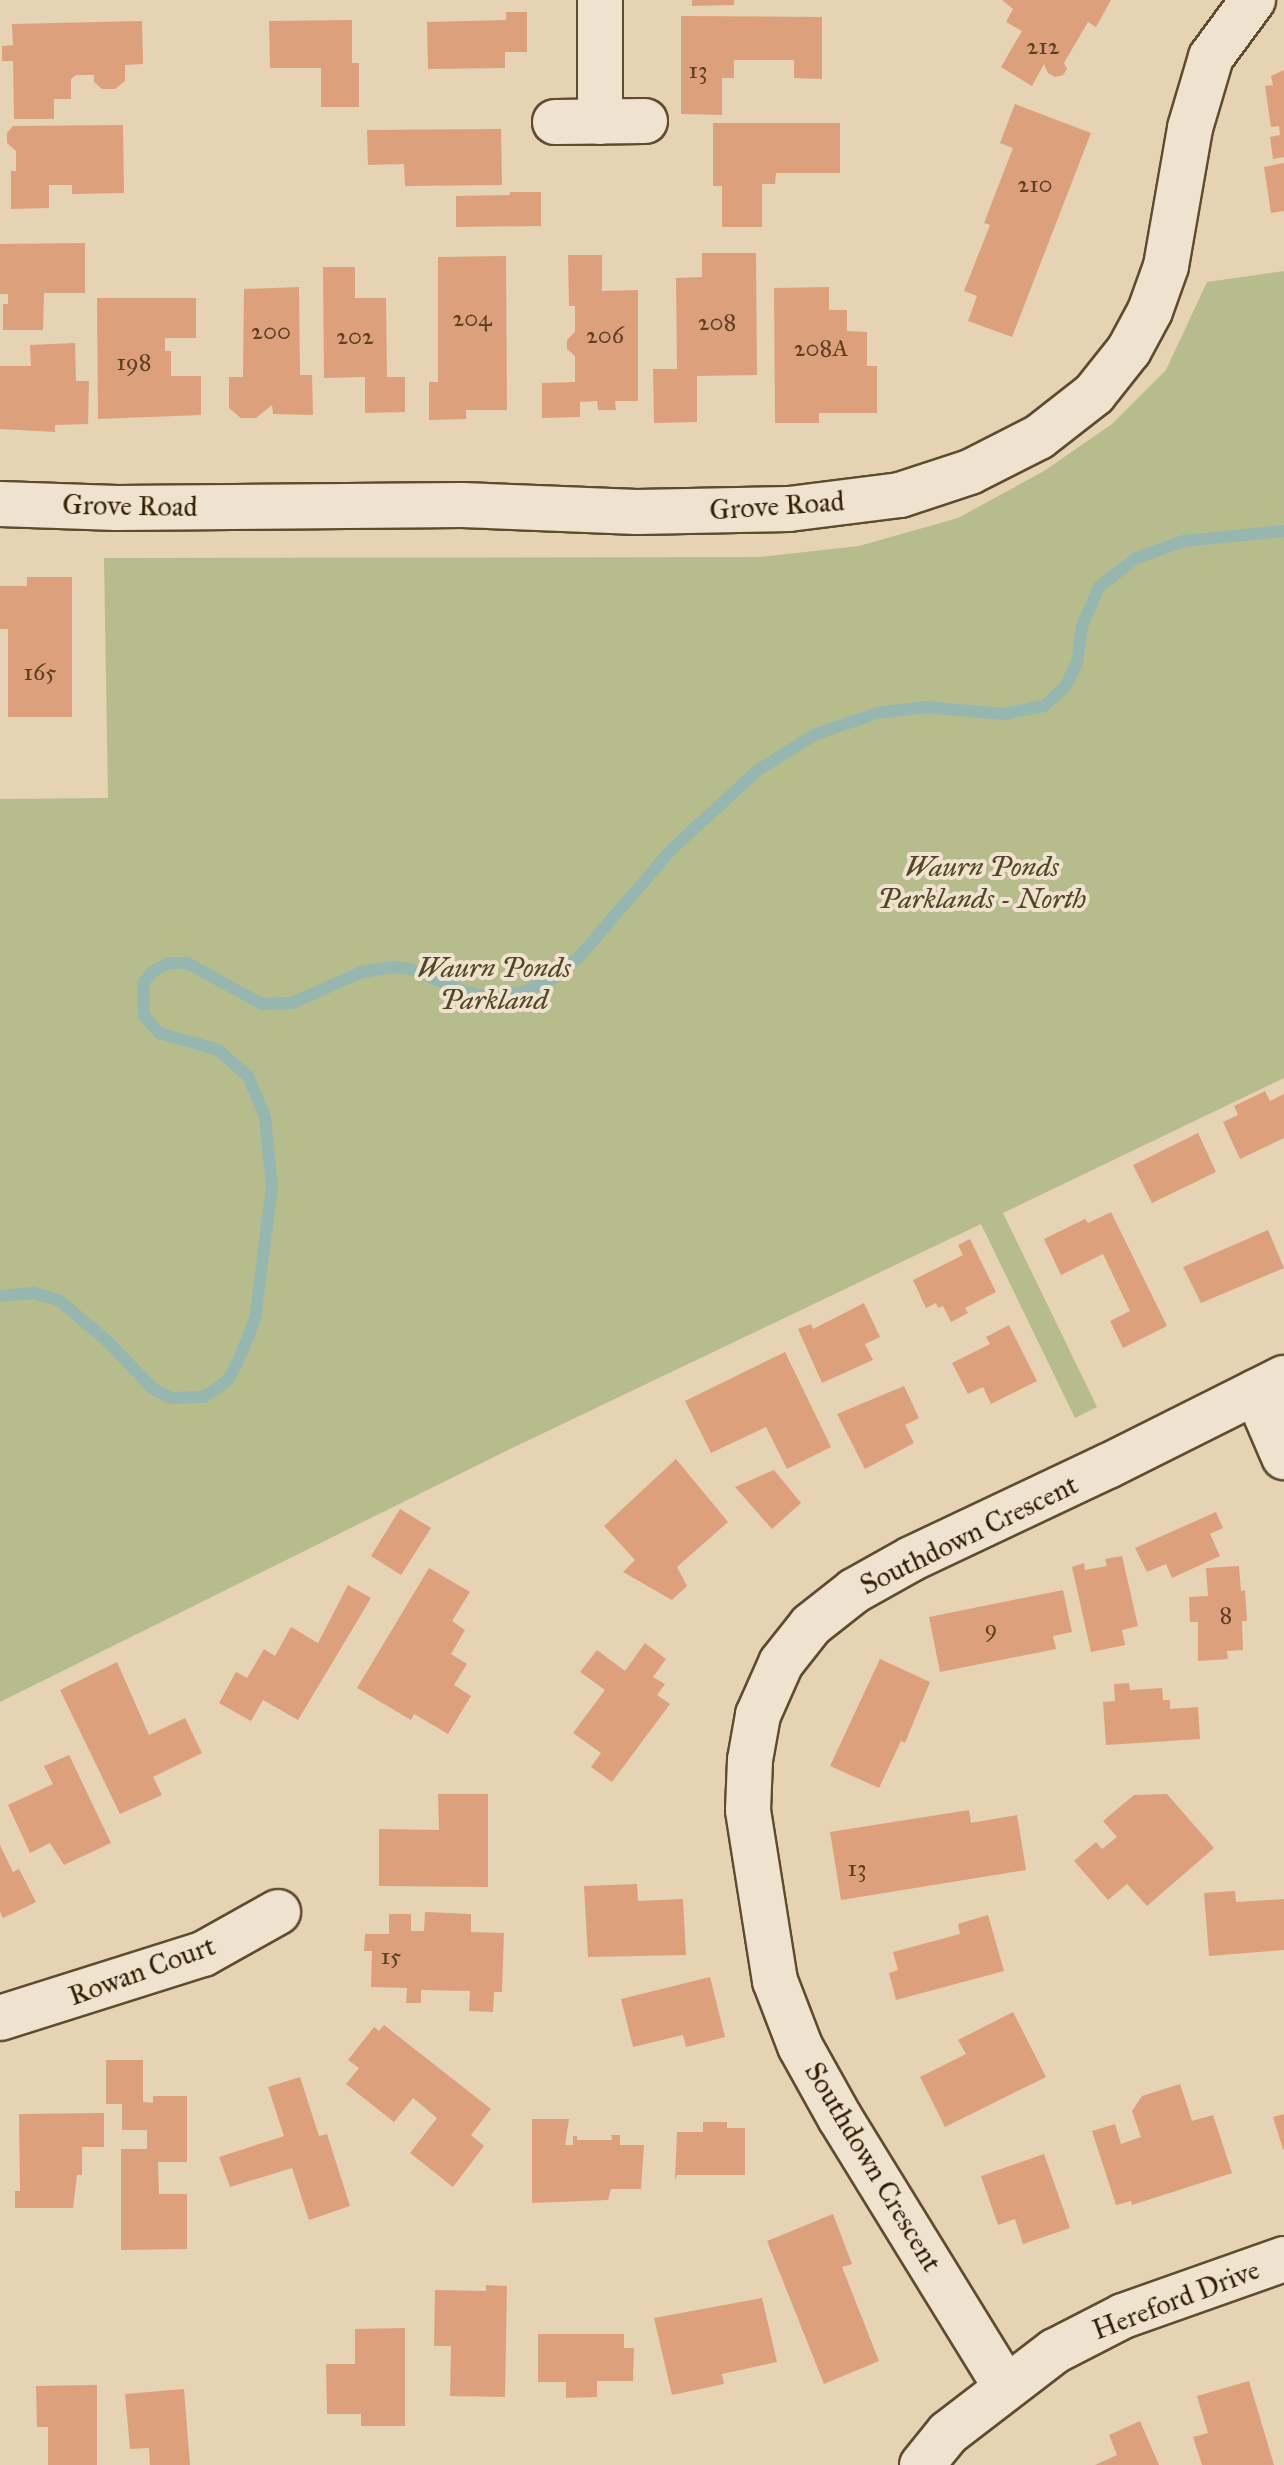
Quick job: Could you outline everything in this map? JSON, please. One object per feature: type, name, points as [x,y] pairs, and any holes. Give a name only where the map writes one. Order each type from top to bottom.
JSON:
[{"type":"street","points":[[600,0],[600,122]]},
{"type":"street","name":"Grove Road","points":[[0,504],[117,508],[462,505],[637,512],[789,509],[900,495],[970,472],[1039,437],[1094,394],[1129,350],[1150,311],[1166,266],[1190,128],[1211,57],[1253,0]]},
{"type":"street","points":[[555,122],[645,121]]},
{"type":"street","points":[[1270,1385],[1284,1457]]},
{"type":"street","name":"Southdown Crescent","points":[[1005,2386],[834,2106],[800,2046],[775,1981],[748,1810],[750,1760],[758,1715],[781,1663],[811,1625],[854,1591],[911,1559],[1270,1385]]},
{"type":"street","name":"Rowan Court","points":[[0,2018],[203,1954],[278,1912]]},
{"type":"street","name":"Hereford Drive","points":[[922,2465],[948,2433],[1005,2386],[1055,2351],[1123,2316],[1284,2259]]},
{"type":"green space","name":"Waurn Ponds Parkland","points":[[1284,271],[1284,1078],[1003,1213],[1097,1407],[1075,1418],[981,1224],[504,1452],[0,1702],[0,799],[108,798],[104,558],[760,557],[859,546],[958,518],[1044,471],[1112,424],[1166,370],[1207,282]]},
{"type":"building","points":[[692,0],[734,0],[734,5],[692,6]]},
{"type":"building","points":[[1002,0],[1111,0],[1096,27],[1088,22],[1064,63],[1067,69],[1063,75],[1055,77],[1048,73],[1044,64],[1032,86],[1001,67],[1022,31],[1006,22],[1013,9]]},
{"type":"building","points":[[506,12],[527,12],[527,52],[505,52],[505,68],[428,69],[427,22],[506,20]]},
{"type":"building","points":[[681,16],[822,17],[822,79],[794,78],[794,60],[734,60],[734,78],[722,78],[722,115],[681,114]]},
{"type":"building","points":[[352,20],[352,63],[359,63],[359,107],[321,107],[321,68],[270,68],[269,21]]},
{"type":"building","points":[[142,21],[143,64],[125,65],[125,81],[115,89],[102,89],[94,82],[94,75],[76,75],[71,79],[71,99],[54,99],[54,119],[14,119],[13,61],[2,61],[2,46],[13,45],[12,24]]},
{"type":"building","points":[[1284,70],[1284,157],[1273,159],[1270,137],[1280,135],[1279,126],[1271,127],[1265,86],[1273,85],[1271,76]]},
{"type":"building","points":[[1015,104],[1091,133],[1012,337],[968,321],[977,296],[964,291],[990,225],[984,223],[1013,148],[1000,143]]},
{"type":"building","points":[[713,123],[840,123],[840,173],[776,173],[775,184],[762,184],[762,227],[722,227],[722,186],[713,186]]},
{"type":"building","points":[[123,125],[124,193],[72,194],[72,185],[49,185],[49,208],[11,209],[11,171],[16,171],[16,151],[7,143],[7,133],[13,126]]},
{"type":"building","points":[[501,129],[502,185],[405,186],[404,164],[368,165],[367,130]]},
{"type":"building","points":[[1284,163],[1284,211],[1271,213],[1264,167]]},
{"type":"building","points":[[510,192],[541,192],[541,226],[456,227],[456,196],[510,195]]},
{"type":"building","points":[[85,243],[85,293],[44,293],[43,330],[3,330],[3,304],[8,304],[8,294],[0,294],[0,244]]},
{"type":"building","points":[[702,253],[756,253],[757,375],[697,376],[697,422],[654,423],[653,369],[677,369],[676,278],[702,277]]},
{"type":"building","points":[[568,255],[602,255],[602,291],[638,290],[638,401],[615,401],[616,410],[598,410],[597,401],[580,402],[580,417],[542,418],[542,383],[575,382],[575,356],[567,349],[567,340],[575,332],[575,306],[569,306]]},
{"type":"building","points":[[506,256],[507,410],[466,410],[466,419],[429,420],[429,382],[438,382],[438,257]]},
{"type":"building","points":[[323,267],[355,267],[355,298],[386,298],[387,377],[405,377],[405,412],[365,413],[365,377],[324,378]]},
{"type":"building","points":[[299,287],[300,375],[312,375],[313,415],[273,414],[272,405],[256,418],[241,418],[229,408],[229,377],[243,377],[244,289]]},
{"type":"building","points":[[829,287],[829,310],[847,310],[847,331],[867,332],[867,366],[877,366],[877,413],[819,413],[819,423],[775,423],[774,288]]},
{"type":"building","points":[[97,298],[196,298],[196,338],[165,338],[165,351],[171,351],[171,376],[201,376],[201,415],[98,419]]},
{"type":"building","points":[[75,343],[76,381],[89,381],[88,424],[55,425],[55,432],[0,429],[0,366],[31,366],[30,345]]},
{"type":"building","points":[[27,577],[72,577],[72,717],[8,717],[8,629],[0,629],[0,586],[27,586]]},
{"type":"building","points":[[1265,1091],[1270,1101],[1284,1094],[1284,1138],[1240,1159],[1223,1122],[1238,1115],[1234,1106]]},
{"type":"building","points":[[1198,1133],[1216,1172],[1152,1203],[1133,1165]]},
{"type":"building","points":[[1111,1212],[1167,1326],[1123,1348],[1110,1321],[1130,1311],[1103,1254],[1061,1275],[1044,1239],[1085,1219],[1088,1223]]},
{"type":"building","points":[[1268,1230],[1284,1268],[1201,1303],[1183,1267]]},
{"type":"building","points":[[970,1239],[996,1292],[965,1308],[968,1313],[951,1322],[943,1306],[938,1308],[936,1303],[926,1308],[913,1280],[963,1255],[958,1245]]},
{"type":"building","points":[[864,1303],[880,1337],[865,1344],[873,1360],[822,1383],[798,1329],[811,1324],[813,1329]]},
{"type":"building","points":[[1009,1325],[1037,1381],[991,1404],[983,1387],[968,1394],[952,1363],[990,1344],[986,1337]]},
{"type":"building","points":[[785,1352],[831,1447],[787,1469],[766,1427],[711,1453],[685,1401]]},
{"type":"building","points":[[904,1386],[919,1418],[905,1425],[914,1443],[865,1469],[837,1414]]},
{"type":"building","points":[[676,1459],[728,1522],[677,1567],[687,1586],[672,1600],[623,1572],[635,1560],[604,1526]]},
{"type":"building","points":[[774,1470],[801,1503],[772,1529],[735,1487]]},
{"type":"building","points":[[400,1509],[431,1528],[401,1575],[371,1556]]},
{"type":"building","points":[[1216,1512],[1223,1528],[1210,1534],[1220,1556],[1172,1578],[1166,1564],[1147,1572],[1135,1548]]},
{"type":"building","points":[[1122,1556],[1138,1626],[1122,1630],[1125,1645],[1091,1652],[1072,1567],[1084,1563],[1085,1570],[1107,1566],[1105,1559]]},
{"type":"building","points":[[1239,1566],[1241,1591],[1245,1590],[1247,1621],[1242,1621],[1243,1650],[1227,1651],[1228,1659],[1198,1661],[1198,1622],[1190,1622],[1189,1597],[1208,1596],[1206,1568]]},
{"type":"building","points":[[429,1568],[470,1592],[452,1621],[465,1630],[451,1654],[467,1664],[454,1685],[471,1696],[448,1734],[414,1714],[411,1720],[357,1688]]},
{"type":"building","points":[[348,1585],[371,1598],[298,1720],[263,1700],[251,1721],[219,1703],[236,1672],[247,1678],[264,1649],[275,1656],[291,1627],[318,1643]]},
{"type":"building","points":[[1063,1590],[1072,1632],[1053,1636],[1056,1649],[940,1672],[929,1617]]},
{"type":"building","points":[[645,1643],[666,1659],[653,1677],[665,1684],[657,1695],[670,1704],[612,1782],[591,1767],[601,1753],[573,1733],[605,1690],[580,1672],[597,1650],[625,1671]]},
{"type":"building","points":[[880,1659],[930,1682],[905,1743],[901,1741],[879,1788],[830,1766]]},
{"type":"building","points":[[117,1662],[149,1735],[185,1718],[202,1753],[153,1777],[162,1795],[120,1814],[60,1690]]},
{"type":"building","points":[[1129,1683],[1130,1690],[1162,1688],[1163,1700],[1170,1700],[1170,1709],[1198,1707],[1200,1739],[1106,1745],[1103,1702],[1115,1701],[1114,1684]]},
{"type":"building","points":[[69,1755],[111,1843],[64,1865],[50,1843],[30,1853],[8,1805],[53,1784],[44,1766]]},
{"type":"building","points":[[438,1794],[488,1794],[488,1887],[379,1886],[379,1829],[439,1830]]},
{"type":"building","points":[[1167,1794],[1214,1848],[1147,1906],[1127,1884],[1108,1900],[1074,1861],[1096,1842],[1102,1849],[1117,1837],[1103,1821],[1134,1795]]},
{"type":"building","points":[[969,1810],[971,1823],[1017,1815],[1026,1870],[841,1900],[830,1832]]},
{"type":"building","points":[[0,1845],[13,1872],[19,1869],[36,1902],[3,1918],[0,1912]]},
{"type":"building","points":[[637,1884],[638,1901],[683,1899],[686,1955],[588,1957],[584,1886]]},
{"type":"building","points":[[1235,1891],[1236,1902],[1284,1899],[1284,1950],[1209,1956],[1204,1893]]},
{"type":"building","points":[[425,1912],[471,1914],[471,1932],[504,1933],[502,1992],[494,1992],[493,2012],[469,2011],[470,1991],[421,1990],[421,2003],[406,2003],[407,1988],[371,1987],[372,1951],[364,1951],[365,1934],[389,1934],[389,1914],[411,1914],[411,1931],[424,1931]]},
{"type":"building","points":[[988,1915],[1004,1971],[896,2000],[889,1973],[898,1970],[893,1952],[960,1934],[958,1924]]},
{"type":"building","points":[[710,1977],[725,2037],[686,2047],[683,2035],[633,2047],[621,1999]]},
{"type":"building","points":[[1013,2012],[1046,2077],[945,2127],[920,2077],[966,2054],[958,2040]]},
{"type":"building","points":[[384,2025],[491,2109],[471,2135],[484,2146],[453,2187],[410,2153],[437,2118],[413,2098],[394,2122],[346,2084],[359,2068],[348,2060],[374,2027],[379,2031]]},
{"type":"building","points":[[106,2060],[143,2060],[143,2102],[153,2103],[153,2096],[187,2096],[187,2162],[158,2162],[159,2194],[187,2194],[187,2249],[121,2250],[121,2149],[147,2149],[147,2130],[122,2130],[122,2104],[106,2104]]},
{"type":"building","points":[[300,2077],[319,2136],[327,2134],[350,2206],[309,2220],[292,2168],[230,2187],[219,2157],[284,2136],[268,2087]]},
{"type":"building","points":[[1180,2084],[1192,2121],[1213,2115],[1232,2173],[1132,2205],[1131,2201],[1116,2205],[1092,2131],[1115,2124],[1121,2144],[1141,2137],[1132,2111],[1142,2096]]},
{"type":"building","points":[[104,2113],[104,2147],[82,2147],[82,2175],[77,2175],[73,2208],[15,2208],[15,2191],[20,2191],[19,2114]]},
{"type":"building","points":[[1284,2114],[1284,2149],[1283,2149],[1273,2117]]},
{"type":"building","points":[[532,2119],[569,2119],[565,2145],[573,2145],[573,2136],[577,2136],[577,2140],[612,2140],[611,2135],[620,2135],[620,2145],[644,2145],[641,2189],[611,2189],[608,2200],[532,2203]]},
{"type":"building","points":[[703,2122],[727,2122],[727,2128],[745,2128],[745,2175],[677,2175],[675,2180],[677,2132],[703,2132]]},
{"type":"building","points":[[1044,2154],[1070,2228],[1023,2244],[1015,2219],[998,2225],[981,2176]]},
{"type":"building","points":[[833,2214],[852,2264],[842,2267],[879,2361],[824,2384],[767,2241]]},
{"type":"building","points":[[486,2285],[507,2286],[505,2397],[450,2396],[451,2346],[434,2346],[435,2290],[486,2291]]},
{"type":"building","points":[[762,2298],[777,2362],[722,2374],[724,2384],[672,2395],[654,2318]]},
{"type":"building","points":[[405,2328],[405,2426],[361,2426],[361,2414],[327,2414],[326,2364],[355,2364],[355,2329]]},
{"type":"building","points":[[538,2334],[624,2334],[624,2348],[634,2348],[633,2381],[597,2381],[597,2397],[566,2398],[566,2382],[538,2382]]},
{"type":"building","points":[[1249,2381],[1274,2465],[1202,2465],[1193,2437],[1208,2433],[1197,2396]]},
{"type":"building","points":[[97,2385],[97,2465],[48,2465],[48,2427],[37,2427],[36,2386]]},
{"type":"building","points":[[184,2389],[190,2465],[150,2465],[149,2448],[130,2449],[125,2394]]},
{"type":"building","points":[[1140,2421],[1159,2465],[1095,2465],[1117,2455],[1109,2435]]},
{"type":"waterway","points":[[0,1296],[34,1293],[59,1300],[107,1341],[152,1388],[171,1398],[204,1397],[227,1381],[237,1364],[255,1319],[272,1187],[265,1117],[248,1076],[218,1050],[159,1033],[144,1016],[143,983],[152,972],[169,963],[187,963],[262,1004],[292,1003],[362,972],[394,967],[410,969],[463,991],[492,997],[523,992],[555,977],[579,957],[671,850],[758,770],[816,734],[877,713],[926,707],[1003,714],[1044,706],[1065,687],[1077,662],[1082,626],[1099,587],[1136,558],[1184,541],[1284,531]]},
{"type":"park label","name":"Waurn Ponds Parklands - North","points":[[982,883]]}]
